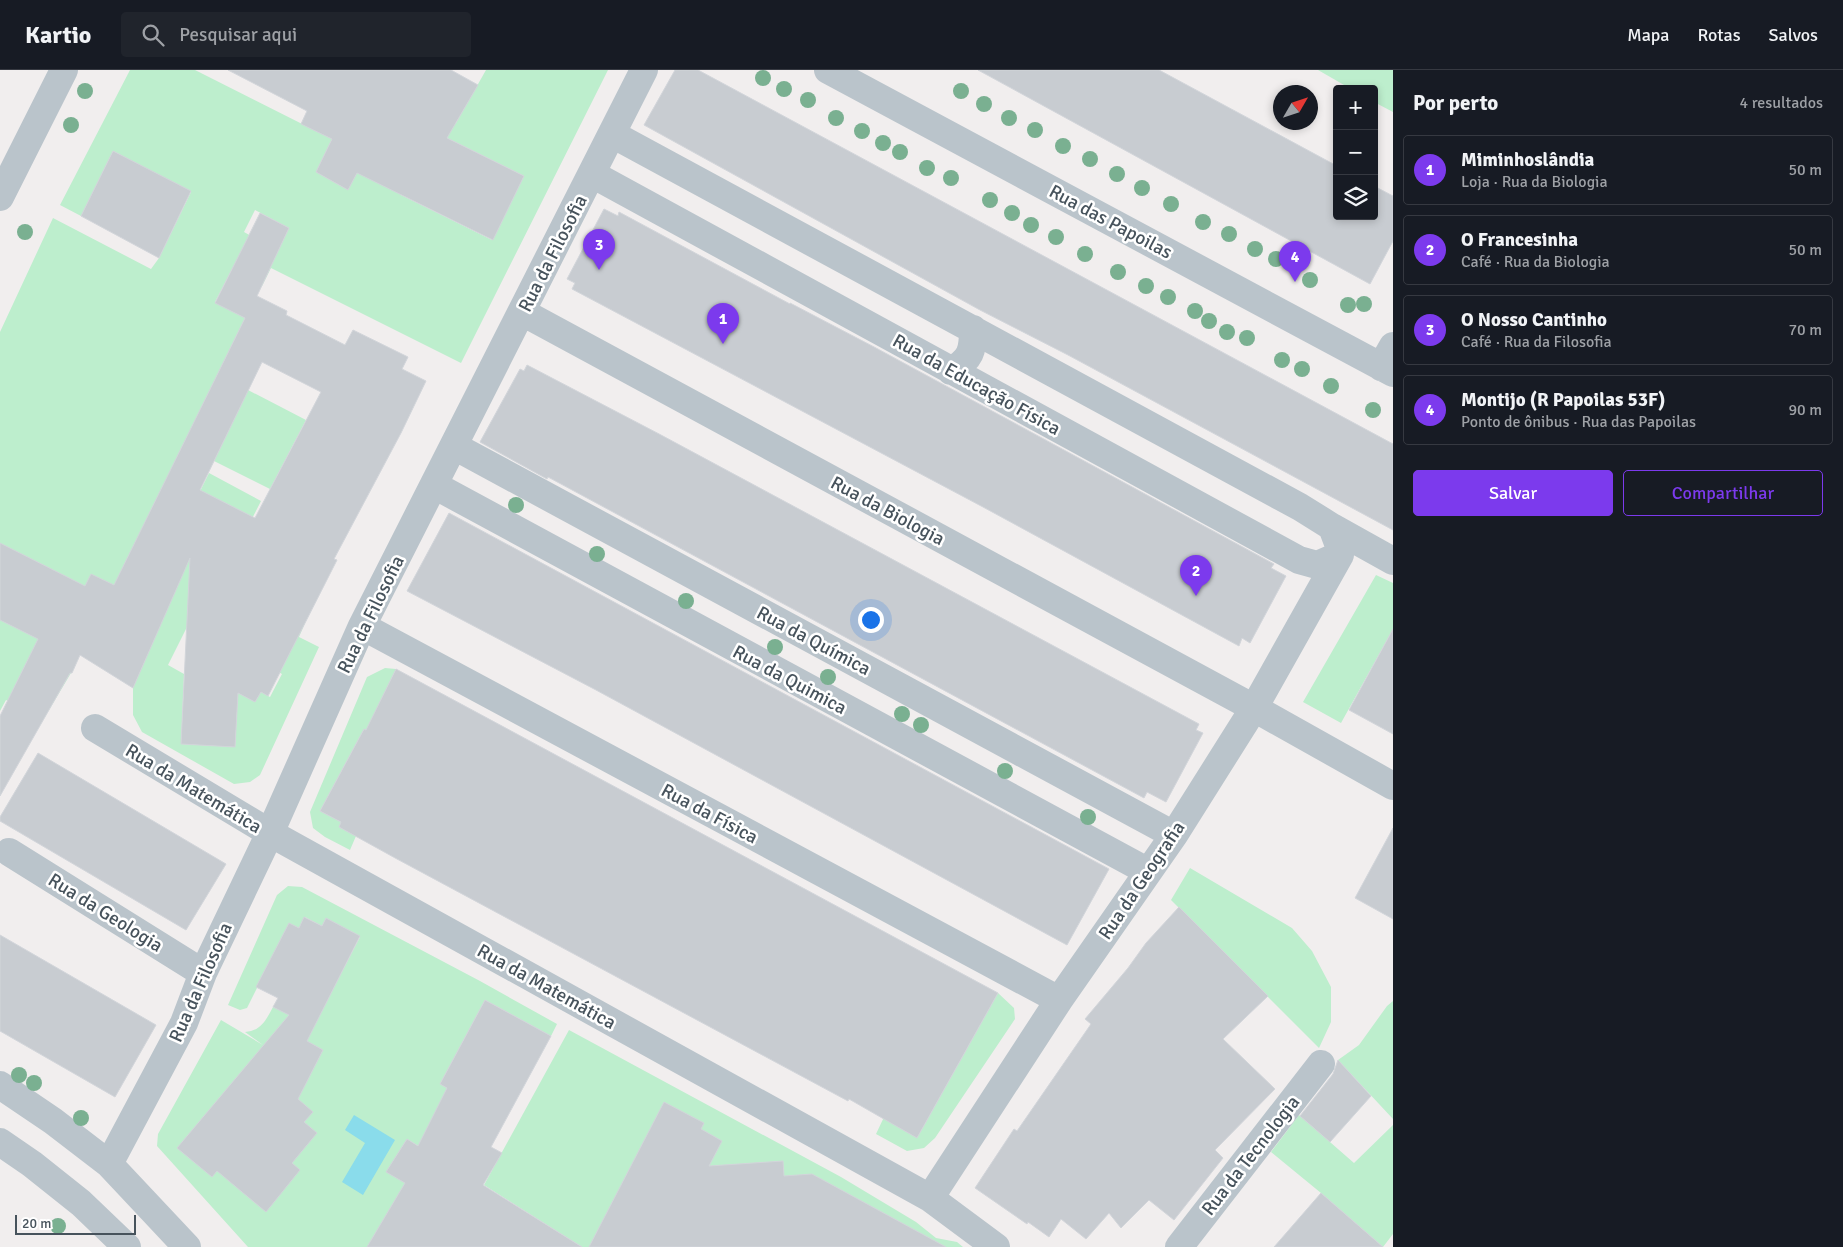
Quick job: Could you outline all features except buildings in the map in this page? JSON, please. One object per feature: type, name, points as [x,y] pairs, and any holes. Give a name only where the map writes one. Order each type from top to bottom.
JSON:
[{"type":"street","points":[[0,197],[64,70]]},
{"type":"street","name":"Rua da Filosofia","points":[[109,1164],[184,1023],[203,973],[270,833],[362,626],[644,70]]},
{"type":"street","name":"Rua das Papoilas","points":[[828,70],[1246,293],[1389,362]]},
{"type":"street","points":[[612,134],[1300,507],[1393,561]]},
{"type":"street","name":"Rua da Educação Física","points":[[592,174],[1299,560],[1317,565],[1340,555]]},
{"type":"street","name":"Rua da Biologia","points":[[522,312],[1254,708],[1393,786]]},
{"type":"street","points":[[951,370],[963,364],[973,349],[973,329]]},
{"type":"street","name":"Rua da Química","points":[[454,446],[1174,835]]},
{"type":"street","name":"Rua da Quimica","points":[[434,485],[1147,871]]},
{"type":"street","points":[[1332,527],[1340,555]]},
{"type":"street","name":"Rua da Geografia","points":[[930,1198],[1059,1000],[1147,871],[1174,835],[1254,708],[1340,555]]},
{"type":"street","name":"Rua da Física","points":[[362,626],[1059,1000]]},
{"type":"street","points":[[790,679],[802,670],[811,651],[806,636]]},
{"type":"street","name":"Rua da Matemática","points":[[95,728],[270,833],[930,1198],[996,1247]]},
{"type":"street","name":"Rua da Geologia","points":[[9,852],[203,973]]},
{"type":"street","name":"Rua da Tecnologia","points":[[1179,1247],[1321,1064]]},
{"type":"street","points":[[0,1085],[53,1121],[109,1164],[187,1247]]},
{"type":"street","points":[[0,1142],[81,1202],[127,1247]]},
{"type":"green space","points":[[130,70],[195,70],[332,139],[316,172],[348,190],[376,136],[401,195],[492,240],[524,176],[433,131],[456,123],[486,70],[608,70],[461,363],[271,268],[262,286],[232,269],[215,302],[245,318],[177,458],[162,568],[209,473],[261,501],[222,578],[305,623],[299,637],[319,647],[260,775],[250,782],[234,784],[142,732],[133,715],[133,688],[154,639],[78,600],[31,654],[71,673],[43,720],[6,700],[0,711],[0,332],[53,218],[151,269],[159,258],[191,192],[113,151],[81,216],[60,205]],"holes":[[[255,210],[289,228],[278,251],[244,232]],[[189,623],[282,674],[270,697],[261,692],[255,702],[238,693],[235,747],[181,744],[184,674],[168,665]]]},
{"type":"green space","points":[[1318,70],[1393,70],[1393,112],[1378,104],[1378,85],[1344,85]]},
{"type":"green space","points":[[248,390],[306,420],[270,489],[214,461]]},
{"type":"green space","points":[[1376,575],[1393,583],[1393,629],[1341,723],[1303,702]]},
{"type":"green space","points":[[385,668],[396,669],[381,700],[578,845],[364,729],[320,811],[341,822],[339,827],[356,836],[350,850],[325,837],[313,828],[310,812],[367,677]]},
{"type":"green space","points":[[1190,868],[1292,928],[1312,951],[1331,987],[1331,1022],[1319,1048],[1171,900]]},
{"type":"green space","points":[[288,886],[302,887],[557,1024],[551,1036],[485,1000],[440,1084],[447,1088],[425,1150],[407,1139],[387,1172],[487,1232],[367,1247],[248,1247],[157,1146],[158,1134],[221,1020],[263,1045],[245,1032],[259,1027],[273,1007],[316,1022],[360,937],[326,918],[322,926],[305,917],[299,928],[289,924],[247,1008],[240,1010],[228,1005],[277,895]],"holes":[[[285,1030],[323,1050],[310,1075]]]},
{"type":"green space","points":[[998,993],[1014,1008],[1015,1019],[935,1138],[924,1148],[907,1151],[876,1134],[885,1115],[900,1128],[917,1138]]},
{"type":"green space","points":[[1393,1001],[1393,1119],[1338,1060],[1359,1045],[1387,1006]]},
{"type":"green space","points":[[569,1030],[841,1177],[916,1222],[936,1238],[957,1242],[963,1247],[582,1247],[484,1185]]},
{"type":"green space","points":[[1299,1115],[1354,1163],[1393,1125],[1393,1234],[1383,1247],[1271,1152]]},
{"type":"water","points":[[354,1115],[395,1140],[363,1195],[342,1182],[365,1143],[345,1130]]},
{"type":"place","name":"O Nosso Cantinho","points":[[599,270]]},
{"type":"place","name":"Montijo (R Papoilas 53F)","points":[[1295,282]]},
{"type":"place","name":"Miminhoslândia","points":[[723,344]]},
{"type":"place","name":"O Francesinha","points":[[1196,596]]}]
